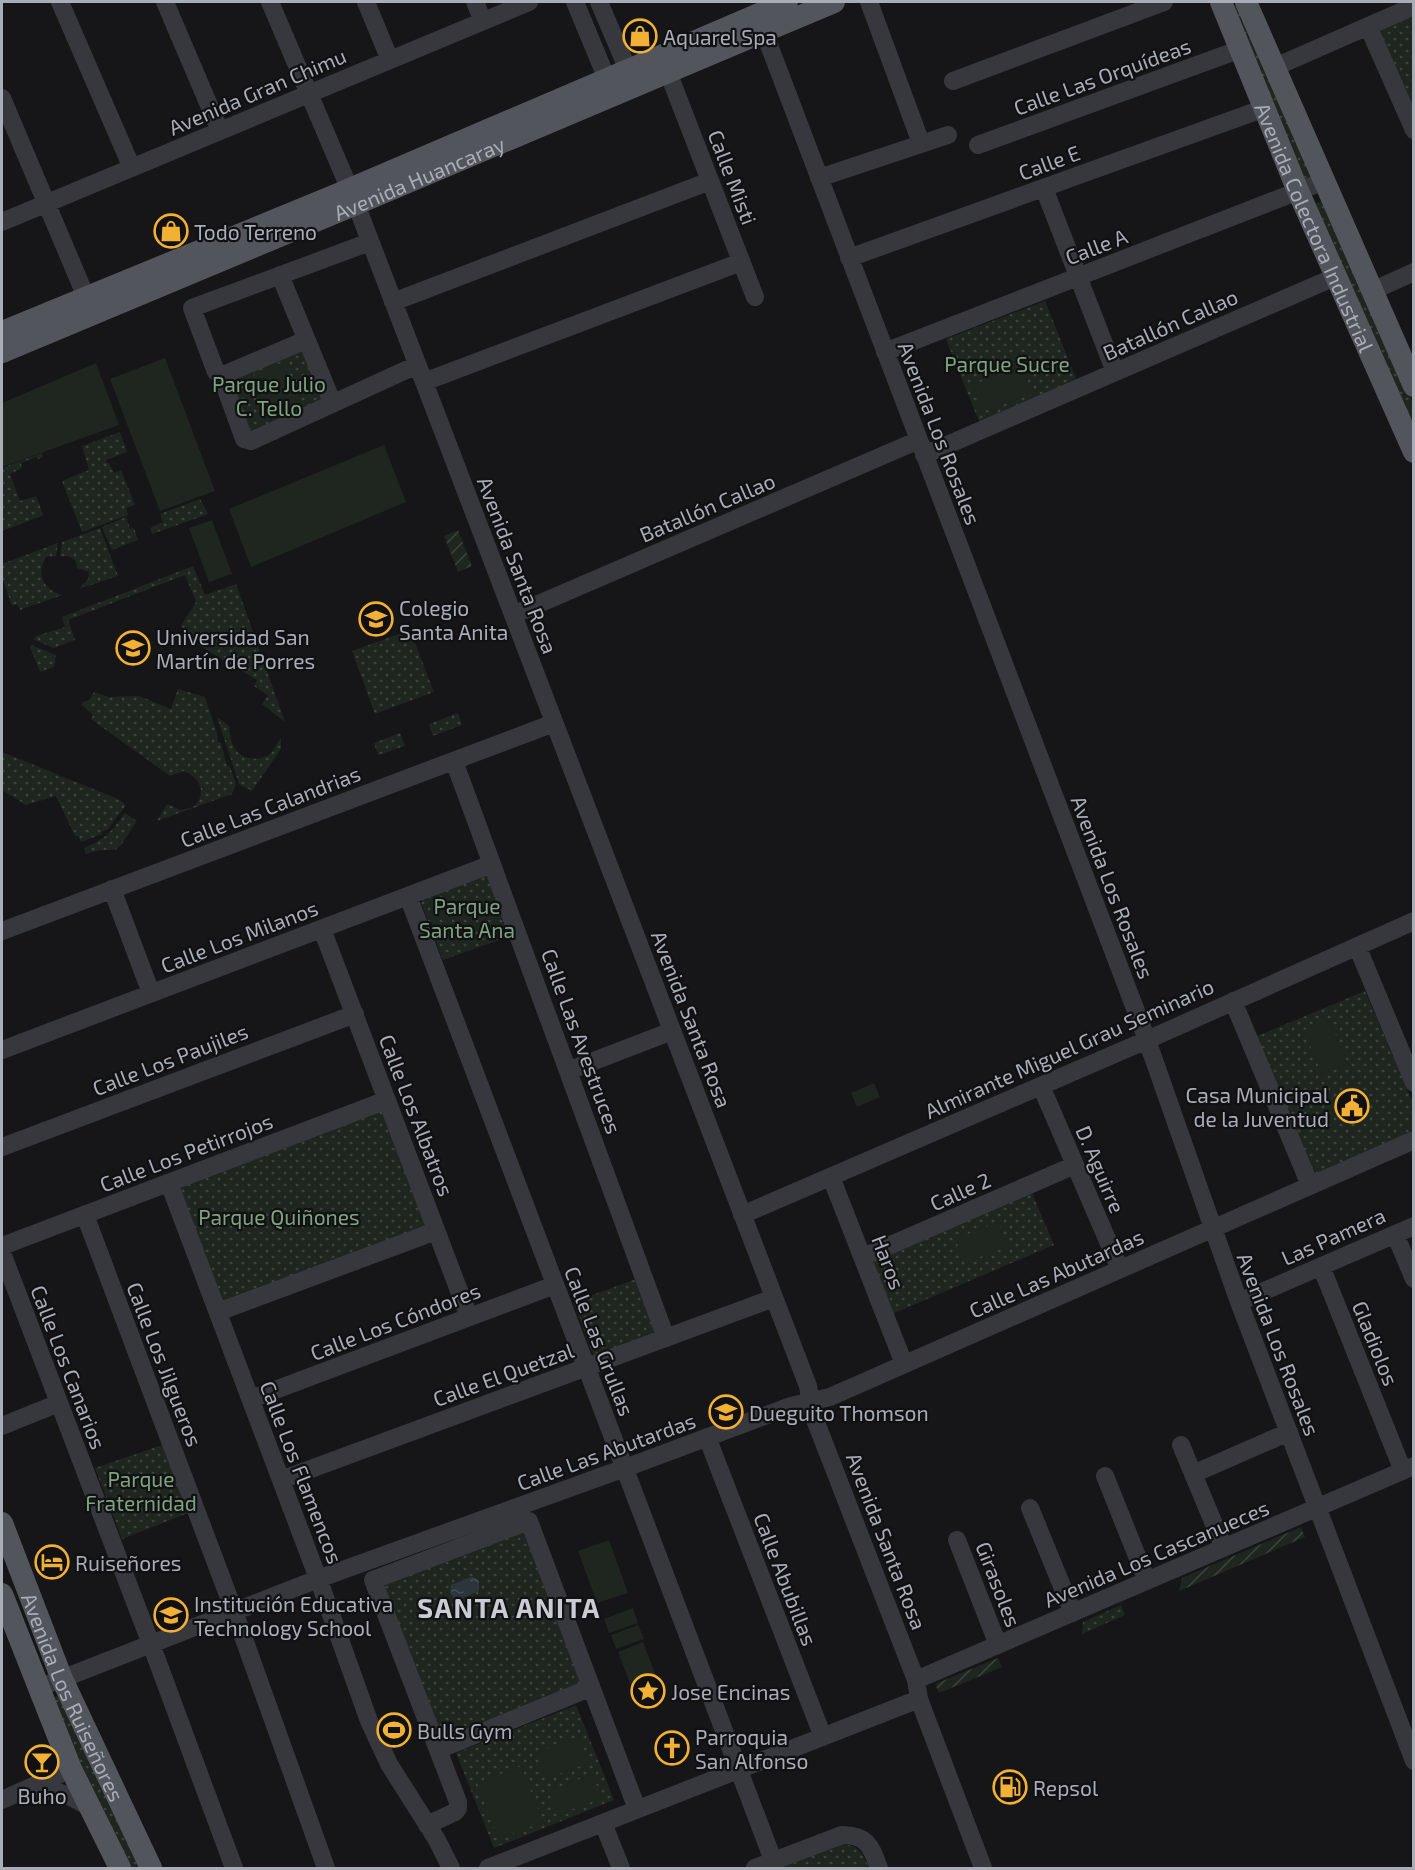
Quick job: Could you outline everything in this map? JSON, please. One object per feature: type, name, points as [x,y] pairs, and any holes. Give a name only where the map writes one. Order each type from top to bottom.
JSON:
[{"type":"main road","name":"Avenida Huancaray","points":[[2,352],[353,196],[607,79],[787,2]]},
{"type":"main road","name":"Avenida Huancaray","points":[[2,332],[86,297],[353,196],[668,72],[834,2]]},
{"type":"main road","name":"Avenida Colectora Industrial","points":[[1221,2],[1298,192],[1413,452]]},
{"type":"main road","name":"Avenida Colectora Industrial","points":[[1246,2],[1413,386]]},
{"type":"main road","name":"Avenida Los Ruiseñores","points":[[2,1523],[62,1679],[151,1869]]},
{"type":"main road","name":"Avenida Los Ruiseñores","points":[[2,1598],[71,1769],[120,1869]]},
{"type":"street","points":[[60,2],[132,168]]},
{"type":"street","points":[[165,2],[220,131]]},
{"type":"street","name":"Avenida Santa Rosa","points":[[270,2],[353,196],[808,1386],[810,1401],[916,1680],[920,1699],[983,1869]]},
{"type":"street","points":[[366,2],[390,60]]},
{"type":"street","points":[[475,2],[483,21]]},
{"type":"street","name":"Avenida Gran Chimu","points":[[2,222],[529,2]]},
{"type":"street","points":[[574,2],[607,79]]},
{"type":"street","points":[[599,2],[628,70]]},
{"type":"street","points":[[869,2],[921,143]]},
{"type":"street","points":[[953,81],[1164,2]]},
{"type":"street","points":[[1275,67],[1413,6]]},
{"type":"street","points":[[1368,26],[1413,130]]},
{"type":"street","name":"Avenida Los Rosales","points":[[764,32],[1147,1040],[1239,1302],[1413,1761]]},
{"type":"street","name":"Calle Las Orquídeas","points":[[978,145],[1241,49]]},
{"type":"street","name":"Calle Misti","points":[[668,72],[755,297]]},
{"type":"street","points":[[2,98],[86,297]]},
{"type":"street","name":"Calle E","points":[[849,258],[1265,108]]},
{"type":"street","points":[[819,178],[948,135]]},
{"type":"street","points":[[393,302],[710,181]]},
{"type":"street","name":"Calle A","points":[[885,352],[1324,181]]},
{"type":"street","points":[[1044,188],[1115,372]]},
{"type":"street","points":[[306,339],[223,375],[216,372],[192,308],[370,242]]},
{"type":"street","points":[[223,375],[223,381],[244,439],[250,441],[333,404],[741,262]]},
{"type":"street","points":[[1372,291],[1413,272]]},
{"type":"street","points":[[280,275],[333,404]]},
{"type":"street","name":"Batallón Callao","points":[[513,615],[921,448],[1115,372],[1335,277]]},
{"type":"street","name":"Calle Las Calandrias","points":[[2,931],[554,723]]},
{"type":"street","name":"Calle Las Avestruces","points":[[454,761],[666,1338]]},
{"type":"street","name":"Calle Los Milanos","points":[[2,1050],[492,864]]},
{"type":"street","points":[[112,889],[151,993]]},
{"type":"street","name":"Calle Las Grullas","points":[[408,896],[775,1865]]},
{"type":"street","name":"Almirante Miguel Grau Seminario","points":[[742,1215],[1147,1040],[1413,921]]},
{"type":"street","name":"Calle Los Albatros","points":[[322,928],[469,1317]]},
{"type":"street","points":[[1357,946],[1413,1083]]},
{"type":"street","points":[[1233,1001],[1310,1185]]},
{"type":"street","name":"Calle Los Paujiles","points":[[2,1147],[355,1014]]},
{"type":"street","points":[[568,1071],[672,1031]]},
{"type":"street","name":"D. Aguirre","points":[[1041,1086],[1120,1269]]},
{"type":"street","name":"Calle Los Petirrojos","points":[[2,1246],[387,1100]]},
{"type":"street","name":"Calle Las Abutardas","points":[[39,1688],[318,1579],[791,1406],[830,1397],[1413,1140]]},
{"type":"street","name":"Calle 2","points":[[863,1257],[1075,1165]]},
{"type":"street","name":"Haros","points":[[831,1177],[904,1364]]},
{"type":"street","name":"Calle Los Flamencos","points":[[169,1183],[369,1721],[389,1764],[451,1869]]},
{"type":"street","name":"Calle Los Jilgueros","points":[[85,1215],[234,1611],[326,1869]]},
{"type":"street","name":"Las Pamera","points":[[1239,1302],[1413,1226]]},
{"type":"street","points":[[218,1312],[436,1231]]},
{"type":"street","points":[[1395,1234],[1413,1279]]},
{"type":"street","name":"Calle Los Canarios","points":[[2,1253],[234,1869]]},
{"type":"street","name":"Gladiolos","points":[[1321,1266],[1408,1469]]},
{"type":"street","name":"Calle Los Cóndores","points":[[251,1399],[555,1285]]},
{"type":"street","name":"Calle El Quetzal","points":[[281,1480],[774,1299]]},
{"type":"street","points":[[2,1426],[59,1403]]},
{"type":"street","points":[[1193,1473],[1289,1432]]},
{"type":"street","name":"Calle Abubillas","points":[[707,1437],[823,1737]]},
{"type":"street","points":[[1181,1445],[1224,1548]]},
{"type":"street","name":"Avenida Los Cascanueces","points":[[916,1680],[1408,1469]]},
{"type":"street","points":[[1105,1476],[1147,1581]]},
{"type":"street","points":[[1030,1508],[1073,1613]]},
{"type":"street","points":[[427,1825],[455,1812],[458,1802],[373,1580],[530,1521],[637,1809]]},
{"type":"street","name":"Girasoles","points":[[957,1540],[998,1645]]},
{"type":"street","points":[[2,1598],[28,1592]]},
{"type":"street","points":[[438,1750],[591,1688]]},
{"type":"street","points":[[488,1869],[920,1699]]},
{"type":"street","points":[[2,1800],[71,1769]]},
{"type":"street","points":[[19,1792],[53,1790],[64,1793],[88,1806]]},
{"type":"street","points":[[603,1823],[621,1869]]},
{"type":"street","points":[[755,1869],[775,1865],[836,1837],[849,1835],[868,1844],[879,1869]]},
{"type":"green space","points":[[1239,4],[1311,176],[1302,180],[1229,7]]},
{"type":"green space","points":[[1413,12],[1413,113],[1377,28]]},
{"type":"green space","points":[[1322,201],[1413,403],[1413,437],[1312,205]]},
{"type":"green space","name":"Parque Sucre","points":[[1045,301],[1077,381],[980,424],[946,339]]},
{"type":"green space","name":"Parque Julio C. Tello","points":[[300,348],[325,402],[255,436],[247,431],[230,381]]},
{"type":"green space","points":[[165,358],[215,491],[160,511],[110,379]]},
{"type":"green space","points":[[283,362],[302,405],[274,417],[254,374]]},
{"type":"green space","points":[[96,363],[119,425],[2,467],[2,403]]},
{"type":"green space","points":[[1022,366],[1032,393],[982,412],[972,385]]},
{"type":"green space","points":[[120,432],[127,452],[106,460],[114,473],[121,470],[135,505],[126,508],[128,515],[82,532],[62,481],[89,470],[82,446]]},
{"type":"green space","points":[[384,445],[406,502],[251,567],[229,509]]},
{"type":"green space","points":[[42,453],[43,457],[38,459],[36,457],[21,463],[22,468],[10,474],[20,501],[36,496],[42,516],[2,531],[2,468]]},
{"type":"green space","points":[[200,499],[208,514],[152,534],[150,528],[163,522],[160,514]]},
{"type":"green space","points":[[126,517],[130,529],[134,528],[138,540],[112,550],[102,527]]},
{"type":"green space","points":[[212,520],[232,574],[209,582],[189,528]]},
{"type":"green space","points":[[100,528],[118,576],[79,589],[88,579],[89,572],[77,568],[72,558],[60,557],[62,542]]},
{"type":"green space","points":[[458,530],[472,566],[458,572],[444,536]]},
{"type":"green space","points":[[58,543],[56,556],[46,557],[41,575],[50,589],[62,595],[20,610],[17,604],[12,606],[2,577],[2,564]]},
{"type":"green space","points":[[193,566],[205,595],[236,584],[285,722],[262,704],[268,695],[254,686],[257,680],[190,640],[193,636],[181,626],[196,602],[185,575],[68,620],[75,640],[54,648],[34,640],[36,636],[65,627],[62,617]]},
{"type":"green space","points":[[410,630],[434,692],[375,714],[352,651]]},
{"type":"green space","points":[[31,645],[56,655],[54,667],[40,672]]},
{"type":"green space","points":[[178,689],[205,697],[218,742],[221,743],[227,766],[230,767],[236,784],[232,794],[157,821],[167,804],[180,810],[194,806],[201,796],[197,781],[183,771],[170,776],[91,719],[93,715],[82,705],[94,692],[109,697],[139,696],[171,709]]},
{"type":"green space","points":[[458,713],[462,725],[433,736],[429,724]]},
{"type":"green space","points":[[217,717],[229,726],[231,740],[239,754],[249,758],[255,759],[270,754],[281,737],[281,749],[252,791],[239,784]]},
{"type":"green space","points":[[400,733],[405,746],[378,755],[374,743]]},
{"type":"green space","points":[[2,752],[118,799],[126,805],[108,829],[101,832],[102,834],[81,842],[78,836],[75,836],[56,796],[26,805],[2,790]]},
{"type":"green space","points":[[125,813],[137,821],[121,845],[115,850],[100,850],[86,854],[84,848],[108,834]]},
{"type":"green space","name":"Parque Santa Ana","points":[[484,876],[489,877],[510,936],[443,960],[421,903],[423,898]]},
{"type":"green space","points":[[1365,991],[1413,1103],[1413,1131],[1314,1175],[1255,1037]]},
{"type":"green space","points":[[1329,1019],[1348,1064],[1322,1075],[1304,1030]]},
{"type":"green space","points":[[874,1083],[880,1097],[857,1107],[851,1093]]},
{"type":"green space","name":"Parque Quiñones","points":[[384,1109],[427,1227],[222,1306],[176,1188]]},
{"type":"green space","points":[[1032,1193],[1054,1245],[892,1314],[872,1264],[874,1260]]},
{"type":"green space","points":[[998,1222],[1008,1246],[965,1263],[955,1239]]},
{"type":"green space","points":[[639,1278],[659,1333],[594,1357],[573,1302]]},
{"type":"green space","name":"Parque Fraternidad","points":[[162,1445],[188,1513],[122,1539],[95,1468]]},
{"type":"green space","points":[[1301,1527],[1305,1537],[1179,1591],[1182,1578]]},
{"type":"green space","points":[[523,1529],[585,1684],[442,1743],[382,1581]]},
{"type":"green space","points":[[609,1540],[628,1593],[597,1603],[578,1551]]},
{"type":"green space","points":[[1121,1605],[1125,1615],[1082,1634],[1083,1622]]},
{"type":"green space","points":[[633,1608],[638,1623],[609,1633],[604,1619]]},
{"type":"green space","points":[[638,1625],[644,1639],[616,1649],[611,1635]]},
{"type":"green space","points":[[643,1642],[658,1681],[633,1691],[618,1652]]},
{"type":"green space","points":[[998,1658],[1002,1667],[939,1693],[935,1684]]},
{"type":"green space","points":[[61,1694],[146,1868],[129,1868],[51,1699]]},
{"type":"green space","points":[[576,1705],[614,1800],[494,1848],[456,1753]]},
{"type":"green space","points":[[580,1737],[589,1763],[546,1779],[536,1753]]},
{"type":"green space","points":[[521,1766],[543,1822],[499,1839],[477,1783]]},
{"type":"green space","points":[[592,1774],[602,1798],[557,1815],[548,1791]]},
{"type":"green space","points":[[836,1843],[858,1849],[869,1868],[786,1868],[786,1863]]},
{"type":"water","points":[[471,1577],[476,1578],[479,1582],[479,1591],[458,1600],[454,1599],[450,1593],[451,1585]]},
{"type":"place","name":"Aquarel Spa","points":[[640,36]]},
{"type":"place","name":"Todo Terreno","points":[[171,231]]},
{"type":"place","name":"Colegio Santa Anita","points":[[376,619]]},
{"type":"place","name":"Universidad San Martín de Porres","points":[[133,648]]},
{"type":"place","name":"Casa Municipal de la Juventud","points":[[1352,1106]]},
{"type":"place","name":"Dueguito Thomson","points":[[726,1412]]},
{"type":"place","name":"Ruiseñores","points":[[52,1562]]},
{"type":"place","name":"Institución Educativa Technology School","points":[[171,1615]]},
{"type":"place","name":"Jose Encinas","points":[[648,1691]]},
{"type":"place","name":"Bulls Gym","points":[[394,1730]]},
{"type":"place","name":"Parroquia San Alfonso","points":[[672,1748]]},
{"type":"place","name":"Buho","points":[[42,1762]]},
{"type":"place","name":"Repsol","points":[[1010,1787]]},
{"type":"district","name":"SANTA ANITA","points":[[509,1607]]}]
